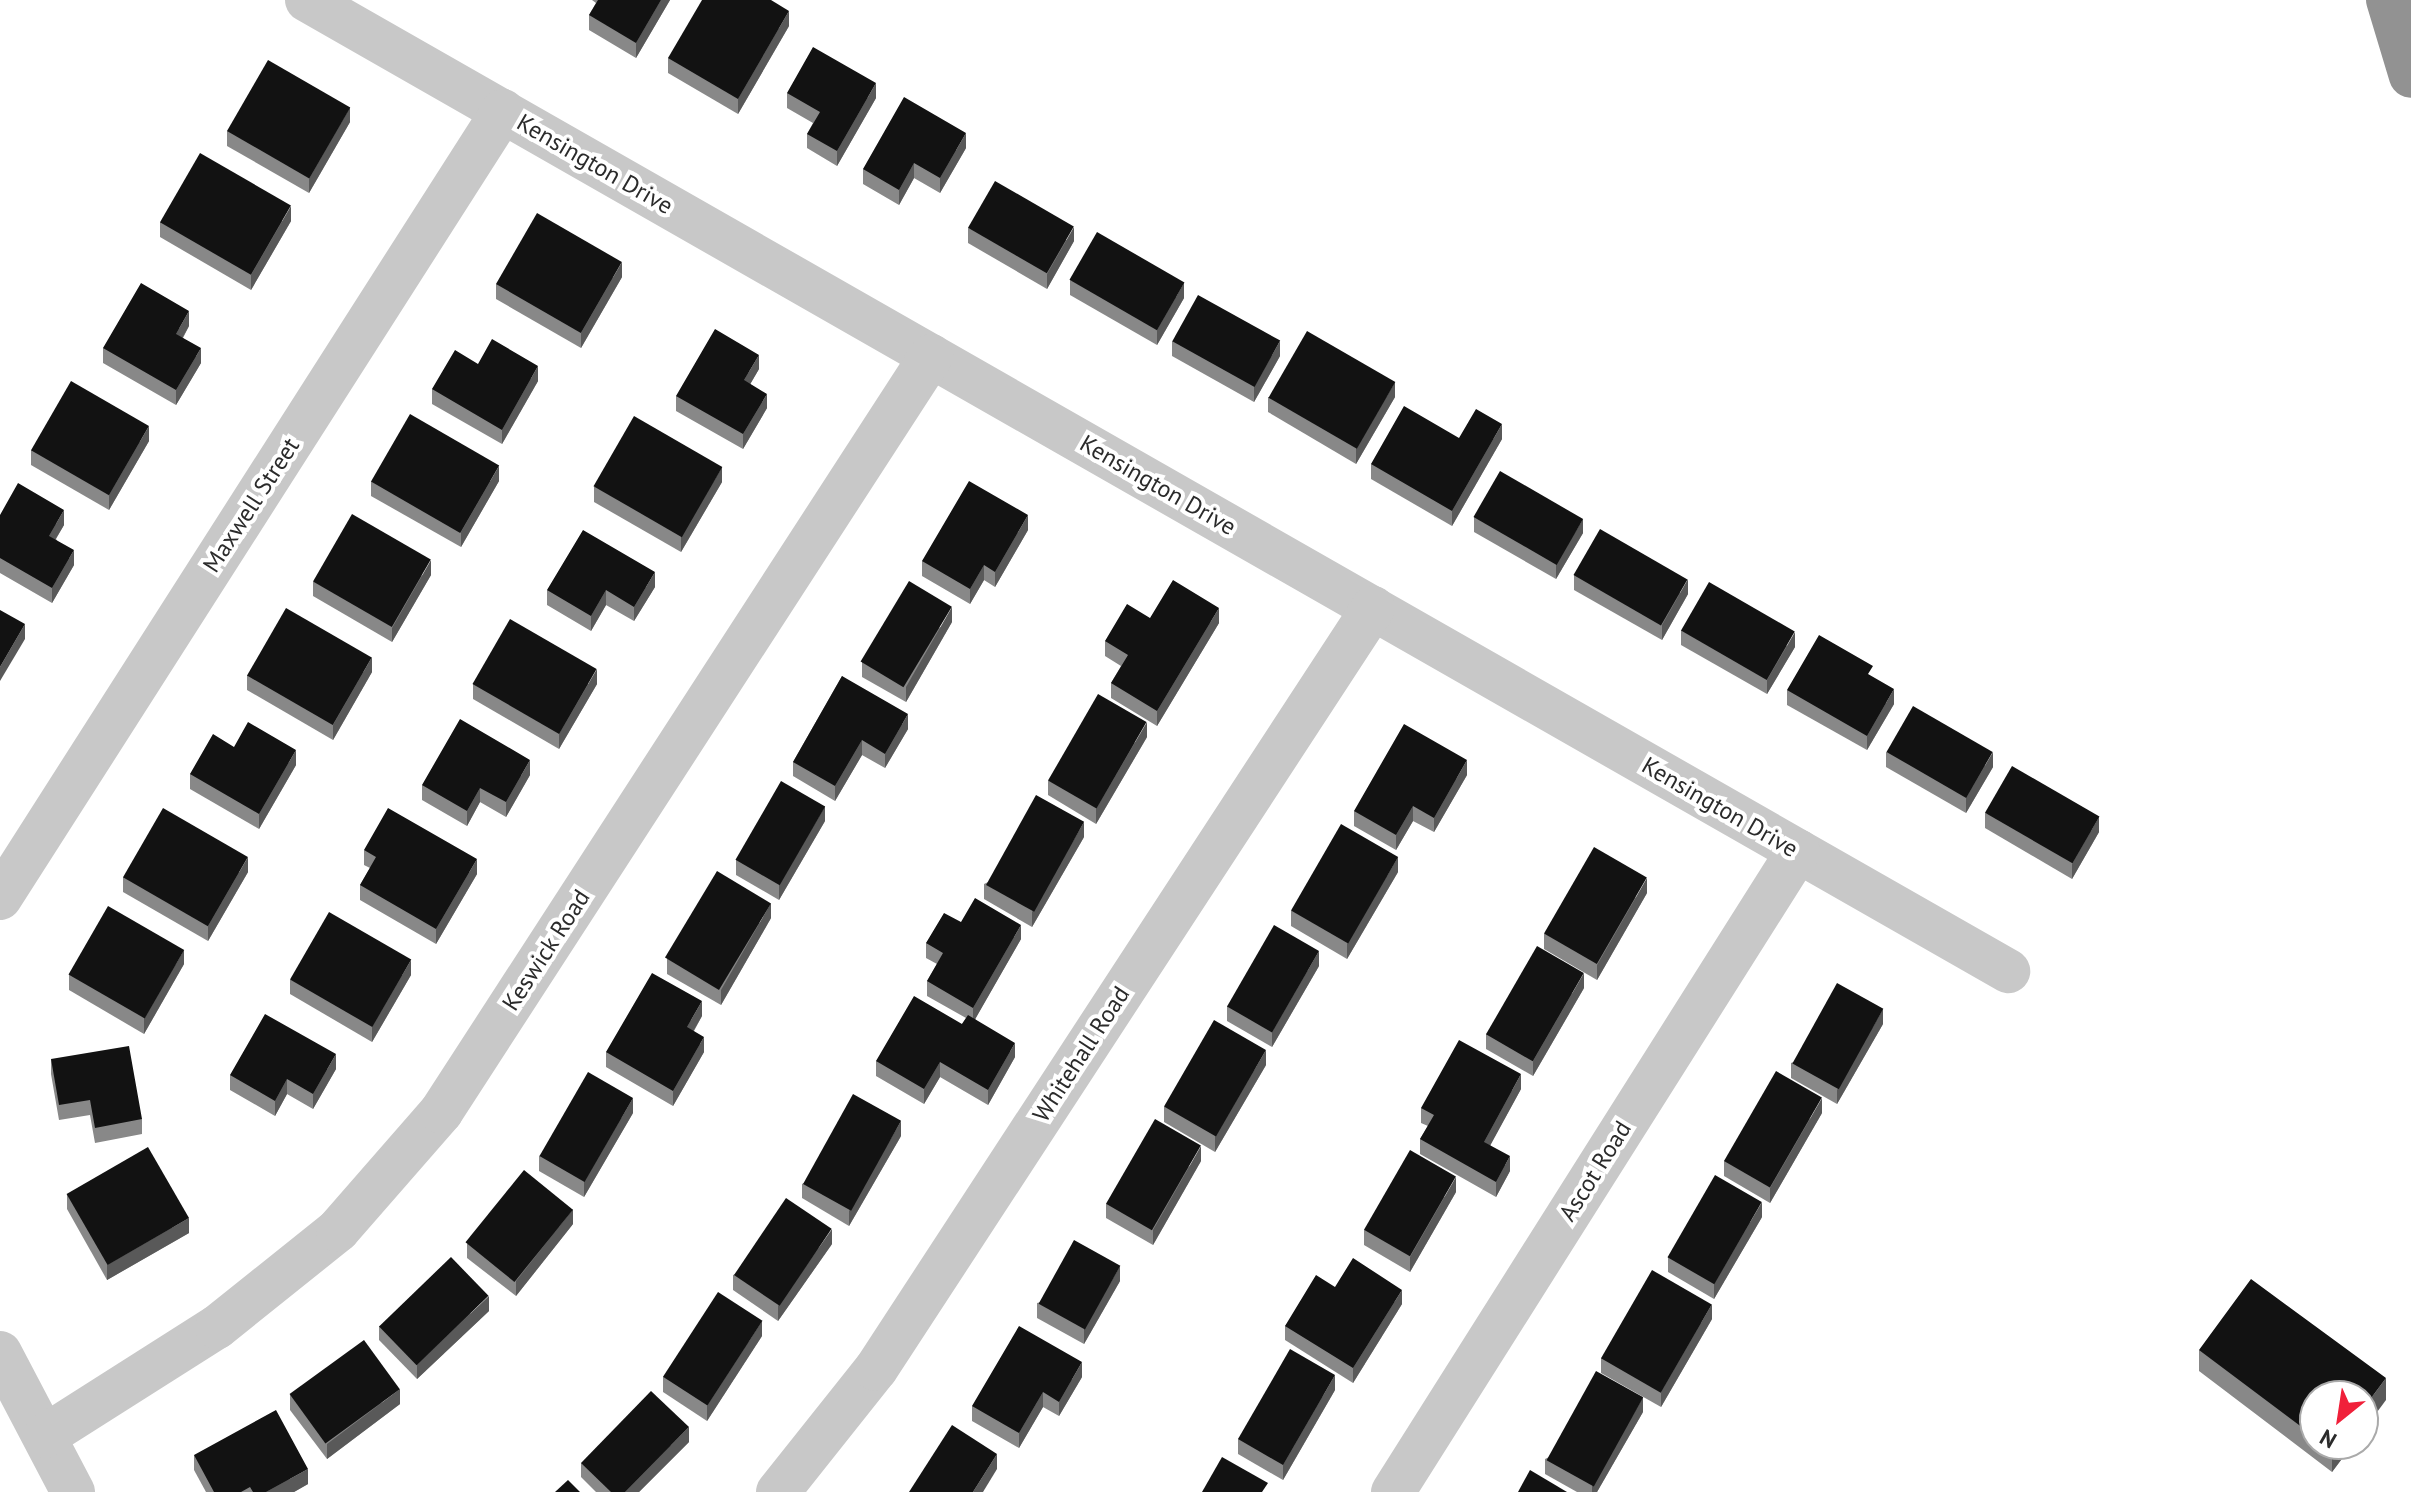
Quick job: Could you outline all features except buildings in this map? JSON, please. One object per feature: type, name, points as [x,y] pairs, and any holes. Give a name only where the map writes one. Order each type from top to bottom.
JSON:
[{"type":"highway","points":[[2388,0],[2411,76]]},
{"type":"street","name":"Kensington Drive","points":[[307,0],[2008,971]]},
{"type":"street","name":"Maxwell Street","points":[[0,898],[503,111]]},
{"type":"street","name":"Keswick Road","points":[[45,1436],[217,1327],[338,1230],[441,1112],[931,356]]},
{"type":"street","name":"Whitehall Road","points":[[778,1492],[876,1369],[1373,608]]},
{"type":"street","name":"Ascot Road","points":[[1393,1492],[1798,851]]},
{"type":"street","points":[[0,1353],[73,1492]]}]
